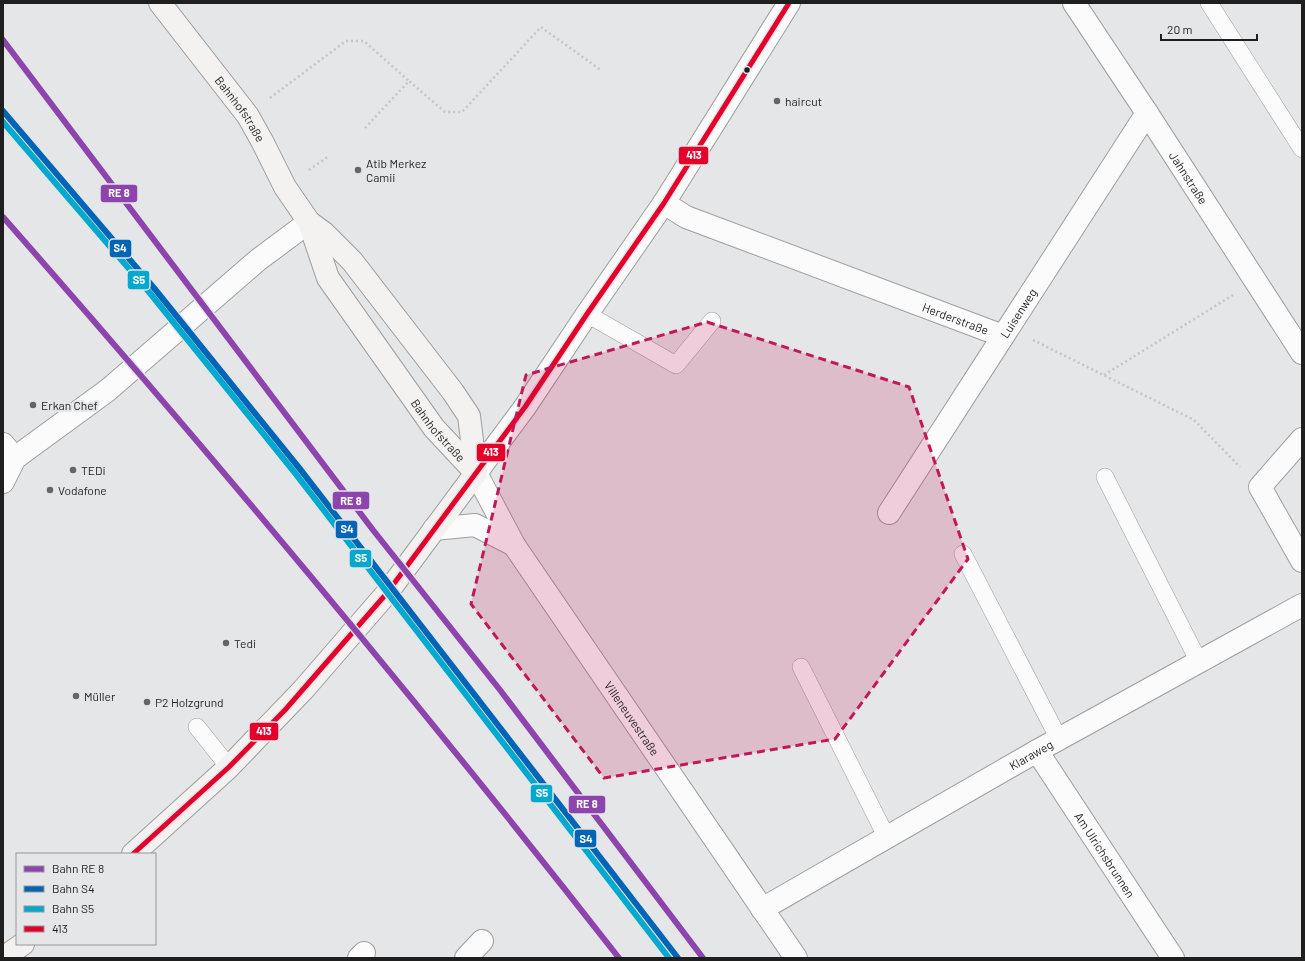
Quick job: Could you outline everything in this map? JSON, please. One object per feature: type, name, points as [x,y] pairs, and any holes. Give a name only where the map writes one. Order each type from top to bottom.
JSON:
[{"type":"main road","name":"Bahnhofstraße","points":[[160,3],[248,116],[285,187],[309,222],[328,278],[434,428],[476,473]]},
{"type":"main road","name":"Bahnhofstraße","points":[[309,222],[324,232],[352,261],[453,392],[469,416],[476,473]]},
{"type":"main road","points":[[134,853],[229,767],[303,690],[386,593],[476,473]]},
{"type":"main road","points":[[3,958],[22,945]]},
{"type":"street","points":[[476,473],[525,407],[664,203],[789,3]]},
{"type":"street","name":"Jahnstraße","points":[[1074,3],[1302,353]]},
{"type":"street","name":"Luisenweg","points":[[889,513],[1147,113]]},
{"type":"street","name":"Herderstraße","points":[[664,203],[686,217],[1003,336]]},
{"type":"street","points":[[3,482],[9,451],[108,390],[258,260],[309,222]]},
{"type":"street","points":[[1302,440],[1260,487],[1302,561]]},
{"type":"street","name":"Villeneuvestraße","points":[[476,473],[514,545],[796,958]]},
{"type":"street","points":[[434,529],[475,525],[514,545]]},
{"type":"street","name":"Klaraweg","points":[[762,909],[1037,751],[1302,605]]},
{"type":"street","name":"Am Ulrichsbrunnen","points":[[1037,751],[1173,958]]},
{"type":"street","points":[[466,958],[482,941]]},
{"type":"lane","points":[[1209,3],[1302,148]]},
{"type":"lane","points":[[587,314],[676,365],[712,321]]},
{"type":"lane","points":[[1105,478],[1199,662]]},
{"type":"lane","points":[[963,554],[1059,739]]},
{"type":"lane","points":[[801,667],[887,838]]},
{"type":"lane","points":[[197,727],[229,767]]},
{"type":"path","points":[[248,116],[346,41],[364,41],[445,112],[462,112],[541,27],[602,71]]},
{"type":"path","points":[[365,128],[409,81]]},
{"type":"path","points":[[1104,375],[1255,281]]},
{"type":"path","points":[[1003,336],[1032,340],[1194,420],[1260,487]]},
{"type":"highlighted area","points":[[707,322],[909,387],[968,559],[835,739],[604,778],[471,604],[526,375]]},
{"type":"transit line","name":"413","points":[[134,853],[229,767],[285,710],[387,593],[525,407],[664,203],[789,3]]},
{"type":"transit line","points":[[3,40],[373,530],[500,690],[703,958]]},
{"type":"transit line","points":[[3,217],[161,399],[316,583],[469,769],[619,958]]},
{"type":"rail line","name":"S4","points":[[3,111],[154,288],[300,469],[678,958]]},
{"type":"rail line","name":"S5","points":[[3,122],[149,292],[295,473],[669,958]]},
{"type":"place","name":"haircut","points":[[777,101]]},
{"type":"place","name":"Atib Merkez Camii","points":[[358,170]]},
{"type":"place","name":"Erkan Chef","points":[[33,405]]},
{"type":"place","name":"TEDi","points":[[73,470]]},
{"type":"place","name":"Vodafone","points":[[50,490]]},
{"type":"place","name":"Tedi","points":[[226,643]]},
{"type":"place","name":"Müller","points":[[76,696]]},
{"type":"place","name":"P2 Holzgrund","points":[[147,702]]}]
